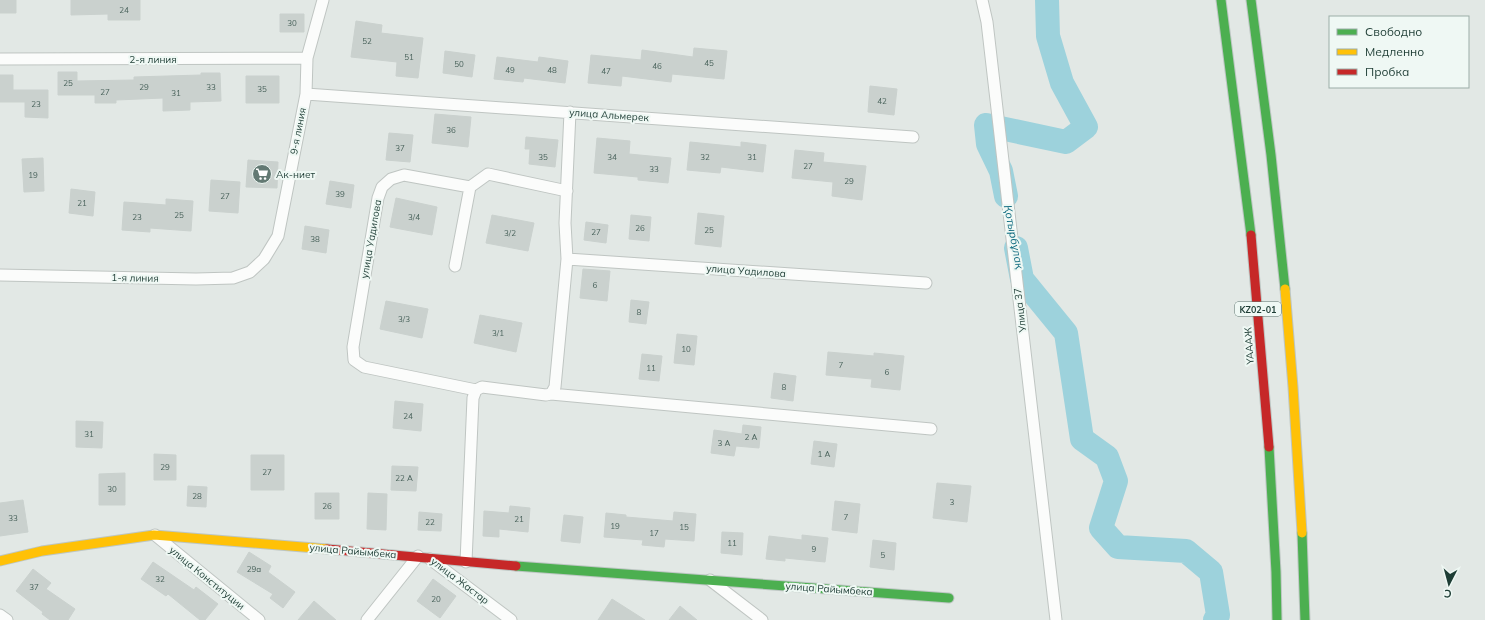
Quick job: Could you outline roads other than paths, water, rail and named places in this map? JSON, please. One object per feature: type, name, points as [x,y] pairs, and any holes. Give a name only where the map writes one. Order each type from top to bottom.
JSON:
[{"type":"main road","name":"ҮАААЖ","points":[[1221,0],[1254,261],[1271,483],[1277,620]]},
{"type":"main road","name":"KZ02-01","points":[[1251,0],[1278,210],[1290,330],[1300,492],[1305,620]]},
{"type":"main road","name":"улица Райымбека","points":[[0,561],[42,550],[154,535],[423,557],[466,562],[949,598]]},
{"type":"street","name":"9-я линия","points":[[264,259],[278,236],[306,94],[307,58],[323,0]]},
{"type":"street","name":"Улица 37","points":[[982,0],[987,22],[1056,620]]},
{"type":"street","name":"2-я линия","points":[[0,59],[307,58]]},
{"type":"street","name":"улица Альмерек","points":[[306,94],[913,137]]},
{"type":"street","points":[[552,394],[555,387],[567,259],[565,222],[570,112]]},
{"type":"street","points":[[455,266],[470,187],[488,174],[567,191]]},
{"type":"street","name":"улица Уадилова","points":[[470,187],[404,175],[391,178],[382,187],[378,198],[353,347],[354,360],[364,367],[476,390]]},
{"type":"street","name":"1-я линия","points":[[0,275],[188,279],[233,278],[250,272],[264,259]]},
{"type":"street","name":"улица Уадилова","points":[[567,259],[926,283]]},
{"type":"street","points":[[466,562],[473,398],[476,390],[482,387],[539,395],[552,394],[931,428]]},
{"type":"street","name":"улица Конституции","points":[[154,535],[259,620]]},
{"type":"street","points":[[367,620],[423,557]]},
{"type":"street","name":"улица Жастар","points":[[423,557],[510,620]]},
{"type":"street","points":[[709,580],[762,620]]},
{"type":"street","points":[[0,615],[7,620]]},
{"type":"waterway","name":"Қотырбұлақ","points":[[1006,196],[1001,171],[988,144],[986,125],[1066,142],[1086,127],[1062,83],[1048,36],[1047,0]]},
{"type":"waterway","name":"Қотырбұлақ","points":[[1016,248],[1022,279],[1066,333],[1082,439],[1107,457],[1116,481],[1101,528],[1118,547],[1186,551],[1211,572],[1218,615],[1215,620]]},
{"type":"place","name":"Ак-ниет","points":[[262,174]]}]
